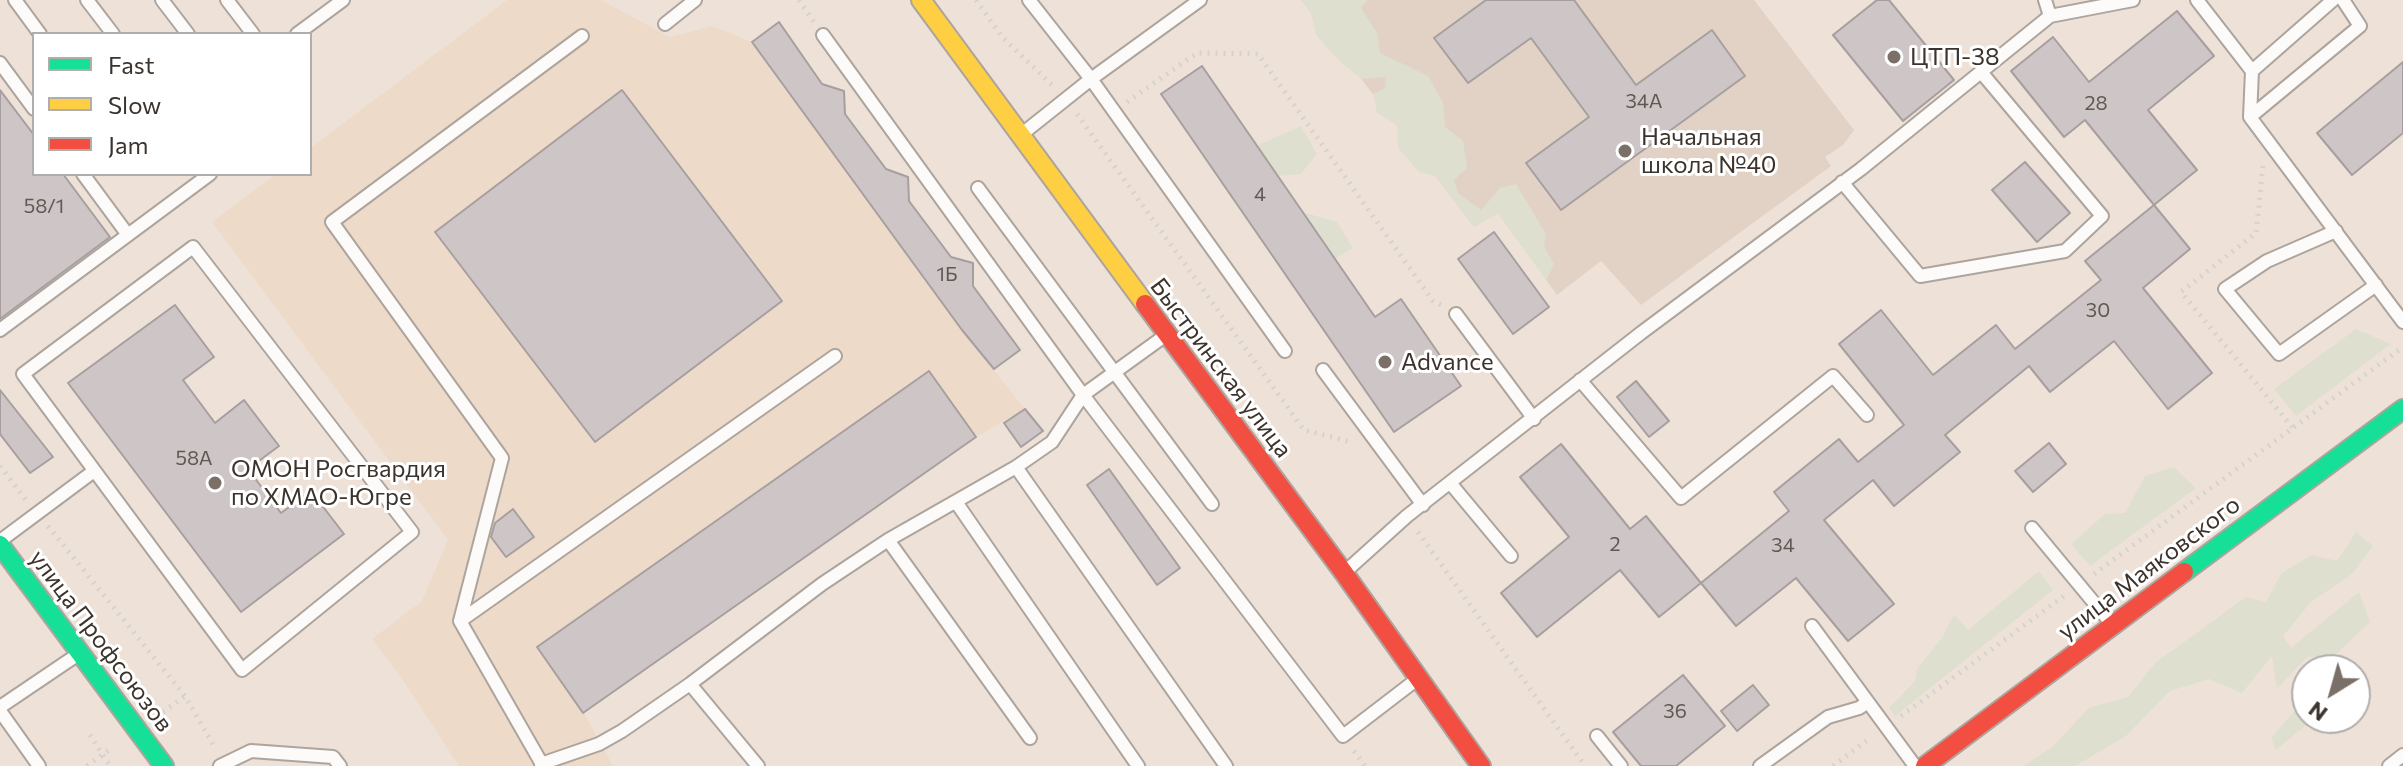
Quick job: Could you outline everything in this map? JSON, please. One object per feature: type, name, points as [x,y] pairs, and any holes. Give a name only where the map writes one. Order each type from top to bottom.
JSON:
[{"type":"main road","name":"Быстринская улица","points":[[921,0],[1344,573],[1481,766]]},
{"type":"main road","name":"улица Маяковского","points":[[1925,766],[2403,409]]},
{"type":"main road","name":"улица Профсоюзов","points":[[0,543],[164,766]]},
{"type":"lane","points":[[15,0],[39,32]]},
{"type":"lane","points":[[87,0],[111,32]]},
{"type":"lane","points":[[162,0],[186,32]]},
{"type":"lane","points":[[227,0],[251,32]]},
{"type":"lane","points":[[300,32],[343,0]]},
{"type":"lane","points":[[665,24],[695,0]]},
{"type":"lane","points":[[1029,0],[1091,79],[1285,351]]},
{"type":"lane","points":[[1020,136],[1091,79],[1200,0]]},
{"type":"lane","points":[[2045,0],[2050,16]]},
{"type":"lane","points":[[1344,573],[1407,516],[1580,380],[1842,182],[2050,16],[2133,0]]},
{"type":"lane","points":[[2197,0],[2252,71],[2250,117],[2401,316]]},
{"type":"lane","points":[[2252,71],[2333,0]]},
{"type":"lane","points":[[2250,117],[2360,26],[2343,0]]},
{"type":"lane","points":[[823,35],[1083,395],[1343,736],[1419,678]]},
{"type":"lane","points":[[582,36],[332,222],[502,458],[460,621],[542,765],[611,738],[690,684],[822,584],[888,540],[1016,467],[1052,442],[1083,395],[1167,335]]},
{"type":"lane","points":[[0,63],[32,106]]},
{"type":"lane","points":[[1842,182],[1920,276],[2065,251],[2102,216],[1981,72]]},
{"type":"lane","points":[[84,176],[128,235]]},
{"type":"lane","points":[[0,330],[207,176]]},
{"type":"lane","points":[[978,188],[1212,504]]},
{"type":"lane","points":[[2336,231],[2267,261],[2225,289],[2279,354],[2376,285]]},
{"type":"lane","points":[[193,247],[412,532],[242,670],[94,471],[23,374],[193,247]]},
{"type":"lane","points":[[1456,314],[1534,419]]},
{"type":"lane","points":[[460,621],[835,356]]},
{"type":"lane","points":[[1323,370],[1423,505]]},
{"type":"lane","points":[[1580,380],[1681,498],[1833,376],[1867,415]]},
{"type":"lane","points":[[1016,467],[1226,766]]},
{"type":"lane","points":[[0,543],[94,471]]},
{"type":"lane","points":[[1451,484],[1511,556]]},
{"type":"lane","points":[[956,502],[1138,766]]},
{"type":"lane","points":[[2032,528],[2112,624]]},
{"type":"lane","points":[[888,540],[1030,738]]},
{"type":"lane","points":[[1812,626],[1915,766]]},
{"type":"lane","points":[[39,766],[0,709],[80,653]]},
{"type":"lane","points":[[690,684],[758,766]]},
{"type":"lane","points":[[1760,766],[1828,717],[1859,708],[1868,702]]},
{"type":"lane","points":[[1597,736],[1621,766]]},
{"type":"lane","points":[[222,765],[251,751],[333,757],[340,766]]},
{"type":"lane","points":[[2389,766],[2403,755]]},
{"type":"path","points":[[976,0],[1002,37],[1067,99],[1304,430],[1352,443],[1344,431]]},
{"type":"path","points":[[1114,111],[1197,53],[1258,54],[1433,301],[1456,314]]},
{"type":"path","points":[[1833,766],[2403,347]]},
{"type":"path","points":[[0,466],[185,696],[222,765]]},
{"type":"path","points":[[1407,516],[1585,766]]},
{"type":"path","points":[[90,735],[110,766]]},
{"type":"shaded area","points":[[507,0],[601,0],[670,37],[712,26],[752,42],[962,330],[1025,409],[976,437],[584,713],[613,766],[459,766],[372,639],[422,601],[448,540],[212,222],[273,176],[312,176],[312,146]]},
{"type":"shaded area","name":"Начальная школа №40","points":[[1301,0],[1754,0],[1854,130],[1843,145],[1825,157],[1831,166],[1641,305],[1601,261],[1557,295],[1498,213],[1474,227]]},
{"type":"green space","points":[[1301,0],[1368,0],[1361,8],[1377,33],[1380,53],[1428,76],[1443,103],[1445,127],[1463,141],[1467,168],[1454,180],[1458,193],[1481,210],[1500,188],[1516,184],[1546,234],[1544,246],[1554,264],[1546,280],[1498,213],[1474,227],[1435,176],[1419,172],[1398,148],[1397,125],[1377,113],[1373,94],[1385,88],[1386,77],[1362,79],[1341,63],[1316,35],[1311,13]]},
{"type":"green space","points":[[1301,126],[1317,154],[1301,174],[1278,176],[1256,146]]},
{"type":"green space","points":[[1302,212],[1337,222],[1353,248],[1335,259]]},
{"type":"green space","points":[[2356,329],[2391,344],[2296,416],[2274,389]]},
{"type":"green space","points":[[2174,467],[2196,488],[2090,566],[2071,544],[2105,514],[2125,513],[2145,476]]},
{"type":"green space","points":[[2356,532],[2373,546],[2352,574],[2311,602],[2283,636],[2291,648],[2359,592],[2370,622],[2336,654],[2291,654],[2291,674],[2277,689],[2272,656],[2242,693],[2209,679],[2170,691],[2126,736],[2075,766],[2024,766],[2052,747],[2089,708],[2128,697],[2155,663],[2246,597],[2266,602],[2281,574],[2311,555],[2337,561]]},
{"type":"green space","points":[[2039,571],[2053,590],[1895,716],[1889,708],[1915,681],[1917,669],[1941,639],[1954,615],[1968,630]]},
{"type":"green space","points":[[2291,715],[2291,734],[2296,734],[2276,750],[2271,738]]},
{"type":"building","points":[[1486,0],[1574,0],[1636,85],[1712,30],[1745,76],[1561,210],[1526,163],[1589,117],[1531,38],[1468,83],[1434,38]]},
{"type":"building","name":"ЦТП-38","points":[[1877,0],[1889,0],[1954,80],[1903,121],[1833,35]]},
{"type":"building","points":[[2177,11],[2214,56],[2148,110],[2197,170],[2154,205],[2085,120],[2064,137],[2011,71],[2053,37],[2089,82]]},
{"type":"building","points":[[779,22],[822,84],[844,91],[845,114],[886,169],[908,177],[909,201],[951,257],[973,263],[973,286],[1020,350],[994,369],[962,330],[752,42]]},
{"type":"building","points":[[2403,62],[2403,133],[2352,175],[2317,133]]},
{"type":"building","points":[[1202,66],[1375,317],[1401,299],[1461,386],[1394,432],[1161,94]]},
{"type":"building","points":[[0,90],[32,132],[32,176],[64,176],[110,237],[0,319]]},
{"type":"building","points":[[622,90],[782,301],[595,442],[435,232]]},
{"type":"building","points":[[2025,162],[2070,213],[2037,242],[1992,190]]},
{"type":"building","points":[[2154,205],[2190,249],[2143,288],[2212,373],[2168,409],[2114,341],[2050,392],[2029,366],[1945,435],[1960,452],[1894,506],[1873,480],[1824,520],[1894,604],[1848,641],[1796,578],[1736,626],[1701,583],[1789,511],[1774,492],[1839,439],[1858,462],[1904,425],[1839,344],[1881,310],[1933,375],[1996,325],[2015,349],[2101,280],[2085,261]]},
{"type":"building","points":[[1494,232],[1549,307],[1513,334],[1458,259]]},
{"type":"building","points":[[175,305],[214,357],[183,380],[215,423],[244,400],[279,446],[248,469],[281,513],[311,491],[344,534],[241,612],[68,383]]},
{"type":"building","points":[[929,371],[976,437],[583,713],[537,647]]},
{"type":"building","points":[[1636,381],[1669,421],[1649,437],[1617,397]]},
{"type":"building","points":[[0,390],[53,457],[30,473],[0,434]]},
{"type":"building","points":[[1025,409],[1043,431],[1021,447],[1004,423]]},
{"type":"building","points":[[2049,443],[2066,464],[2033,492],[2015,471]]},
{"type":"building","points":[[1561,444],[1630,529],[1646,516],[1701,583],[1659,617],[1620,570],[1537,637],[1501,593],[1569,537],[1520,477]]},
{"type":"building","points":[[1109,469],[1180,568],[1157,585],[1087,485]]},
{"type":"building","points":[[513,509],[534,537],[506,557],[491,537],[495,523]]},
{"type":"building","points":[[1683,675],[1725,726],[1676,766],[1641,766],[1613,732]]},
{"type":"building","points":[[1753,685],[1769,705],[1737,731],[1721,711]]},
{"type":"traffic: fast","points":[[2184,572],[2403,409]]},
{"type":"traffic: fast","points":[[0,545],[164,766]]},
{"type":"traffic: slow","points":[[921,0],[1145,304]]},
{"type":"traffic: jam","points":[[1145,304],[1344,573],[1481,766]]},
{"type":"traffic: jam","points":[[1925,766],[2184,572]]},
{"type":"place","name":"ЦТП-38","points":[[1894,57]]},
{"type":"place","name":"Начальная школа №40","points":[[1625,151]]},
{"type":"place","name":"Advance","points":[[1385,362]]},
{"type":"place","name":"ОМОН Росгвардия по ХМАО-Югре","points":[[215,483]]}]
